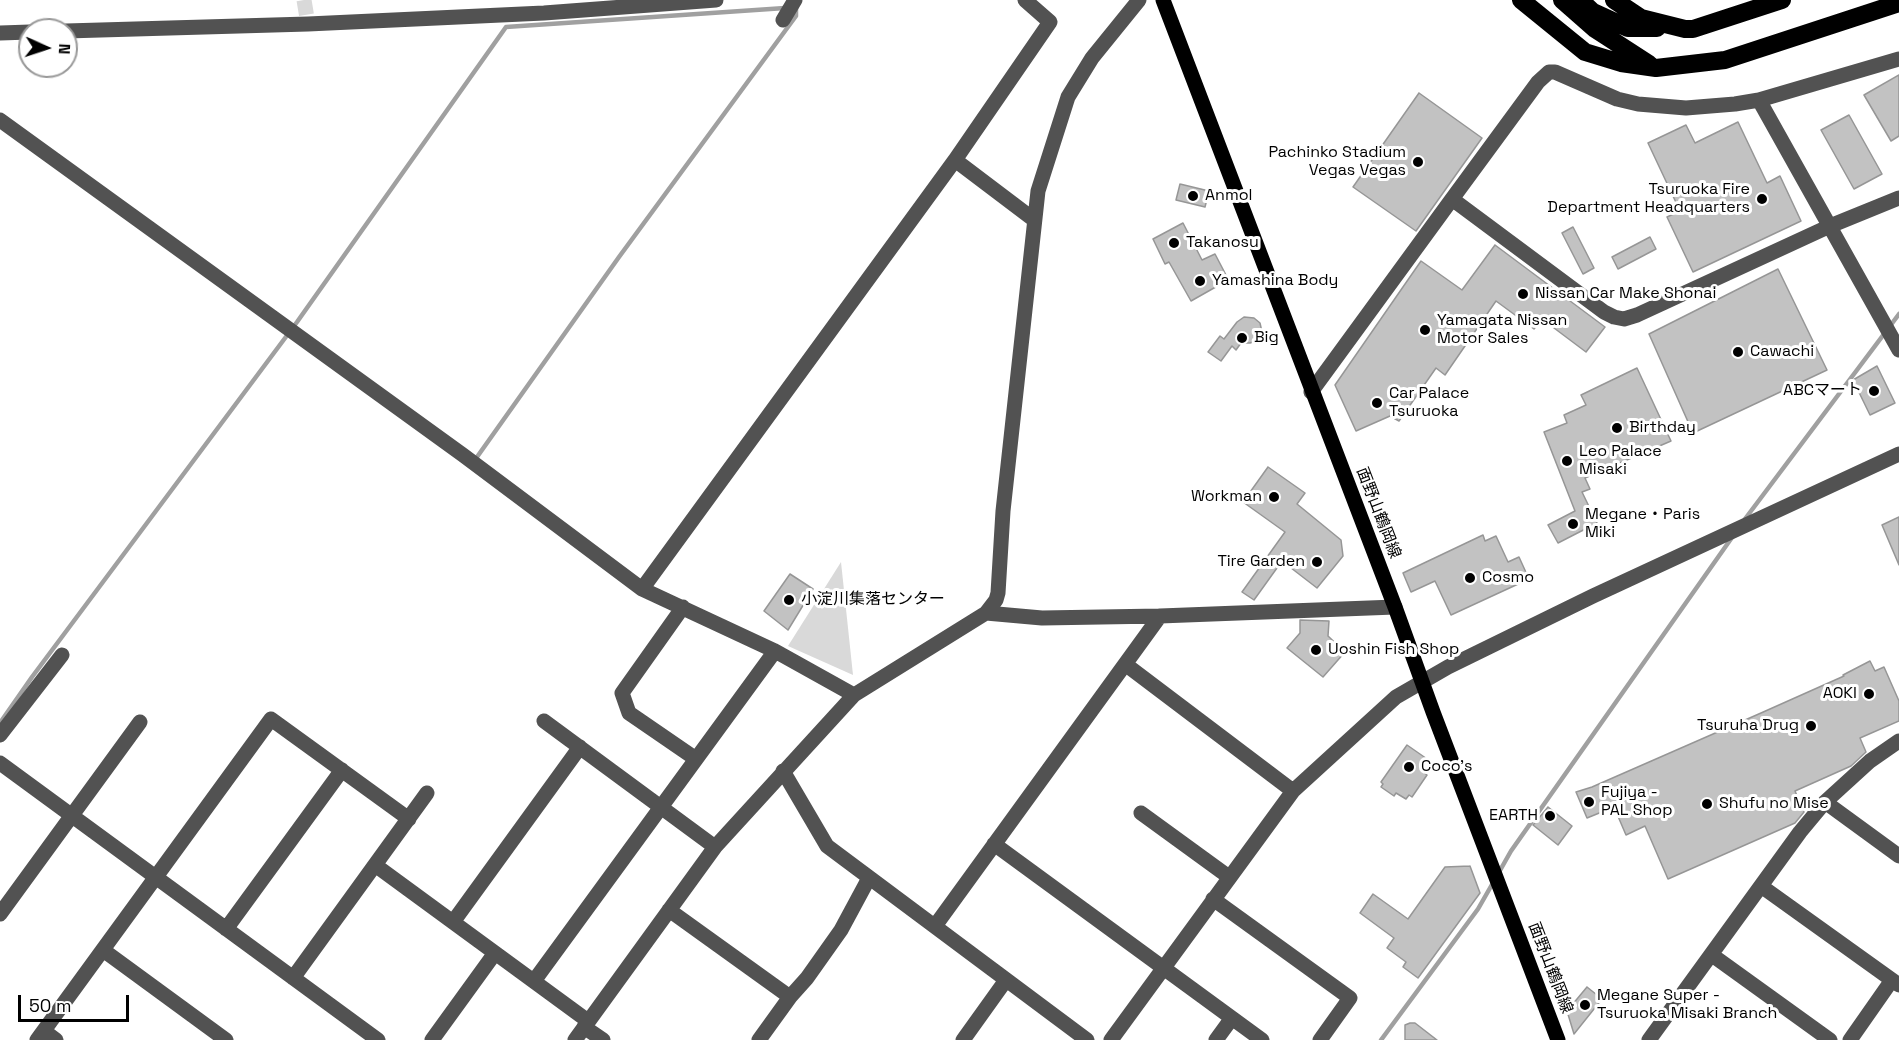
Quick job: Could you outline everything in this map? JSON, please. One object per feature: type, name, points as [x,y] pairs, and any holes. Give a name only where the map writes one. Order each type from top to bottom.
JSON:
[{"type":"highway","points":[[1521,0],[1586,52],[1621,63],[1656,68],[1725,60],[1899,3]]},
{"type":"highway","points":[[1562,0],[1595,29],[1656,68]]},
{"type":"highway","points":[[1580,0],[1593,12],[1628,28],[1702,26],[1782,0]]},
{"type":"highway","points":[[1614,0],[1641,18],[1684,28]]},
{"type":"main road","name":"面野山鶴岡線","points":[[1163,0],[1558,1040]]},
{"type":"street","points":[[78,31],[308,24],[544,13],[716,0]]},
{"type":"street","points":[[783,20],[795,0]]},
{"type":"street","points":[[642,589],[955,160],[1050,22],[1025,0]]},
{"type":"street","points":[[575,1040],[715,847],[854,695],[986,613],[992,607],[998,593],[1003,511],[1033,219],[1043,171],[1068,97],[1092,58],[1139,0]]},
{"type":"street","points":[[0,33],[18,32]]},
{"type":"street","points":[[1311,392],[1538,82],[1549,72],[1555,72],[1617,99],[1638,104],[1686,108],[1759,100],[1899,59]]},
{"type":"street","points":[[1759,100],[1899,350]]},
{"type":"street","points":[[0,120],[463,455],[642,589],[775,651],[854,695]]},
{"type":"street","points":[[955,160],[1033,219]]},
{"type":"street","points":[[1452,200],[1605,312],[1624,319],[1656,307],[1830,226],[1899,198]]},
{"type":"street","points":[[1111,1040],[1293,791],[1396,697],[1422,681],[1593,596],[1899,454]]},
{"type":"street","points":[[683,607],[622,693],[629,713],[696,759]]},
{"type":"street","points":[[986,613],[1042,618],[1395,607]]},
{"type":"street","points":[[935,926],[1160,616]]},
{"type":"street","points":[[534,981],[775,651]]},
{"type":"street","points":[[0,735],[62,655]]},
{"type":"street","points":[[1125,664],[1293,791]]},
{"type":"street","points":[[46,1037],[103,950],[272,718],[408,819]]},
{"type":"street","points":[[544,721],[715,847]]},
{"type":"street","points":[[0,914],[140,722]]},
{"type":"street","points":[[1649,1040],[1825,802],[1870,761],[1899,741]]},
{"type":"street","points":[[453,922],[580,747]]},
{"type":"street","points":[[0,763],[378,1040]]},
{"type":"street","points":[[226,929],[342,770]]},
{"type":"street","points":[[783,771],[827,846],[1087,1040]]},
{"type":"street","points":[[293,978],[427,793]]},
{"type":"street","points":[[1825,802],[1899,856]]},
{"type":"street","points":[[1141,813],[1229,877]]},
{"type":"street","points":[[994,844],[1262,1040]]},
{"type":"street","points":[[375,865],[534,981],[603,1040]]},
{"type":"street","points":[[759,1040],[841,930],[869,878]]},
{"type":"street","points":[[1761,886],[1896,983],[1850,1040]]},
{"type":"street","points":[[1213,899],[1350,998],[1320,1040]]},
{"type":"street","points":[[669,910],[790,998]]},
{"type":"street","points":[[103,950],[226,1040]]},
{"type":"street","points":[[432,1040],[495,953]]},
{"type":"street","points":[[1712,955],[1830,1040]]},
{"type":"street","points":[[963,1040],[1006,980]]},
{"type":"street","points":[[1216,1040],[1232,1018]]},
{"type":"shaded area","points":[[841,562],[853,675],[788,646]]},
{"type":"building","points":[[1899,75],[1899,136],[1891,141],[1864,95]]},
{"type":"building","name":"Pachinko Stadium Vegas Vegas","points":[[1419,93],[1482,138],[1416,231],[1353,187]]},
{"type":"building","points":[[1849,115],[1882,174],[1854,189],[1821,130]]},
{"type":"building","name":"Tsuruoka Fire Department Headquarters","points":[[1738,122],[1767,183],[1780,176],[1801,221],[1693,272],[1667,217],[1680,211],[1648,143],[1686,125],[1695,143]]},
{"type":"building","name":"Anmol","points":[[1180,184],[1209,191],[1205,207],[1176,200]]},
{"type":"building","points":[[1183,223],[1202,260],[1215,254],[1226,275],[1218,279],[1221,284],[1191,301],[1169,262],[1165,264],[1153,239]]},
{"type":"building","points":[[1573,227],[1594,268],[1583,274],[1562,233]]},
{"type":"building","points":[[1650,237],[1656,249],[1618,269],[1612,257]]},
{"type":"building","points":[[1495,245],[1605,327],[1586,352],[1542,319],[1534,329],[1496,301],[1445,375],[1436,368],[1399,421],[1390,416],[1356,431],[1335,385],[1421,261],[1462,290]]},
{"type":"building","name":"Cawachi","points":[[1778,269],[1827,370],[1693,433],[1649,334]]},
{"type":"building","name":"Big","points":[[1244,317],[1254,318],[1260,323],[1262,332],[1258,340],[1241,343],[1236,350],[1232,346],[1221,361],[1208,352],[1220,336],[1224,339],[1237,322]]},
{"type":"building","name":"ABCマート","points":[[1877,366],[1895,403],[1870,415],[1853,380]]},
{"type":"building","name":"Birthday","points":[[1637,368],[1671,441],[1585,478],[1590,489],[1582,492],[1597,523],[1558,543],[1548,525],[1575,511],[1544,432],[1567,423],[1564,415],[1586,405],[1581,395]]},
{"type":"building","points":[[1268,467],[1305,493],[1297,504],[1341,540],[1343,556],[1317,588],[1282,561],[1254,600],[1242,592],[1285,532],[1243,502]]},
{"type":"building","points":[[1899,517],[1899,565],[1882,525]]},
{"type":"building","points":[[1483,535],[1485,541],[1496,536],[1508,562],[1519,557],[1529,579],[1451,615],[1435,581],[1411,592],[1403,573]]},
{"type":"building","name":"小淀川集落センター","points":[[790,574],[813,589],[788,630],[764,611]]},
{"type":"building","name":"Uoshin Fish Shop","points":[[1300,620],[1329,621],[1328,636],[1345,652],[1323,677],[1287,648],[1300,633]]},
{"type":"building","name":"Shufu no Mise","points":[[1870,661],[1875,671],[1884,667],[1899,701],[1899,721],[1860,738],[1866,752],[1851,766],[1795,791],[1804,812],[1795,823],[1668,879],[1645,826],[1626,835],[1614,807],[1587,818],[1576,792],[1761,713],[1844,676]]},
{"type":"building","name":"Coco's","points":[[1407,745],[1430,761],[1423,772],[1427,775],[1412,797],[1409,795],[1406,799],[1396,793],[1394,796],[1381,787],[1383,784],[1381,782]]},
{"type":"building","name":"EARTH","points":[[1548,807],[1572,826],[1558,845],[1533,825]]},
{"type":"building","points":[[1470,866],[1480,893],[1418,978],[1403,967],[1406,962],[1387,948],[1394,938],[1360,913],[1373,894],[1408,919],[1445,867]]},
{"type":"building","name":"Megane Super - Tsuruoka Misaki Branch","points":[[1587,987],[1602,999],[1574,1034],[1567,1011]]},
{"type":"building","points":[[1415,1023],[1437,1040],[1405,1040],[1405,1025]]},
{"type":"waterway","points":[[0,723],[297,322],[506,27],[785,8]]},
{"type":"waterway","points":[[477,457],[619,257],[796,16],[796,8]]},
{"type":"waterway","points":[[1745,519],[1899,314]]},
{"type":"waterway","points":[[1498,874],[1511,851],[1733,536]]},
{"type":"waterway","points":[[1381,1040],[1478,909],[1494,881]]},
{"type":"tunnel","points":[[304,0],[308,24]]},
{"type":"place","name":"Pachinko Stadium Vegas Vegas","points":[[1418,162]]},
{"type":"place","name":"Anmol","points":[[1193,196]]},
{"type":"place","name":"Tsuruoka Fire Department Headquarters","points":[[1762,199]]},
{"type":"place","name":"Takanosu","points":[[1174,243]]},
{"type":"place","name":"Yamashina Body","points":[[1200,281]]},
{"type":"place","name":"Nissan Car Make Shonai","points":[[1523,294]]},
{"type":"place","name":"Yamagata Nissan Motor Sales","points":[[1425,330]]},
{"type":"place","name":"Big","points":[[1242,338]]},
{"type":"place","name":"Cawachi","points":[[1738,352]]},
{"type":"place","name":"ABCマート","points":[[1874,391]]},
{"type":"place","name":"Car Palace Tsuruoka","points":[[1377,403]]},
{"type":"place","name":"Birthday","points":[[1617,428]]},
{"type":"place","name":"Leo Palace Misaki","points":[[1567,461]]},
{"type":"place","name":"Workman","points":[[1274,497]]},
{"type":"place","name":"Megane・Paris Miki","points":[[1573,524]]},
{"type":"place","name":"Tire Garden","points":[[1317,562]]},
{"type":"place","name":"Cosmo","points":[[1470,578]]},
{"type":"place","name":"小淀川集落センター","points":[[789,600]]},
{"type":"place","name":"Uoshin Fish Shop","points":[[1316,650]]},
{"type":"place","name":"AOKI","points":[[1869,694]]},
{"type":"place","name":"Tsuruha Drug","points":[[1811,726]]},
{"type":"place","name":"Coco's","points":[[1409,767]]},
{"type":"place","name":"Fujiya - PAL Shop","points":[[1589,802]]},
{"type":"place","name":"Shufu no Mise","points":[[1707,804]]},
{"type":"place","name":"EARTH","points":[[1550,816]]},
{"type":"place","name":"Megane Super - Tsuruoka Misaki Branch","points":[[1585,1005]]}]
